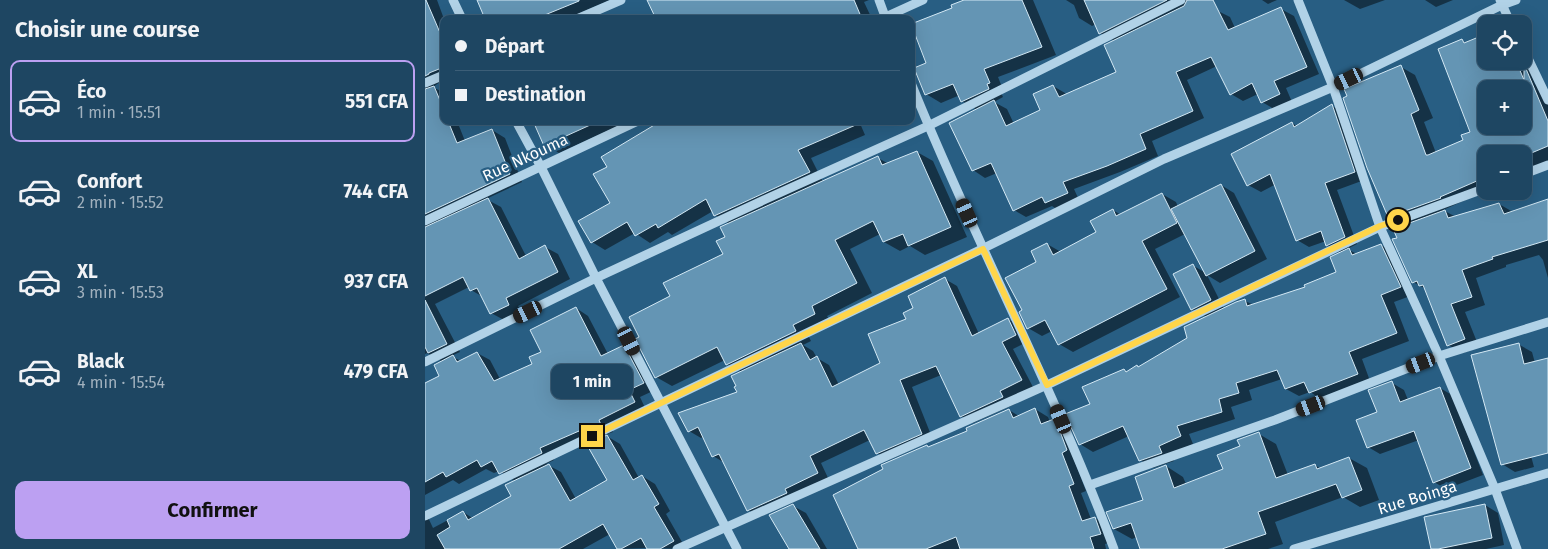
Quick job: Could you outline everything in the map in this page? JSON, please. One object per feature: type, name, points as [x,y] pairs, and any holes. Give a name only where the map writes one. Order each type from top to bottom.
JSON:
[{"type":"street","points":[[453,0],[460,15]]},
{"type":"street","points":[[586,15],[621,0]]},
{"type":"street","points":[[879,0],[883,15]]},
{"type":"street","points":[[890,15],[923,0]]},
{"type":"street","points":[[425,362],[596,278],[928,126],[1181,0]]},
{"type":"street","points":[[1298,0],[1333,87],[1380,226],[1439,356],[1495,489],[1517,549]]},
{"type":"street","points":[[425,516],[983,249],[1163,159],[1333,87],[1501,2],[1516,0]]},
{"type":"street","points":[[1501,2],[1507,15]]},
{"type":"street","points":[[1532,67],[1548,100]]},
{"type":"street","points":[[425,83],[440,77]]},
{"type":"street","points":[[915,93],[983,249],[1047,385],[1091,486],[1114,549]]},
{"type":"street","points":[[517,125],[541,166],[596,278],[737,549]]},
{"type":"street","name":"Rue Nkouma","points":[[425,221],[629,125]]},
{"type":"street","points":[[1532,171],[1548,165]]},
{"type":"street","points":[[677,549],[1047,385],[1380,226],[1477,191]]},
{"type":"street","points":[[1091,486],[1275,420],[1439,356],[1548,322]]},
{"type":"street","name":"Rue Boinga","points":[[1294,549],[1548,473]]},
{"type":"building","points":[[426,0],[440,33],[440,69],[425,76]]},
{"type":"building","points":[[477,0],[579,0],[545,15],[483,15]]},
{"type":"building","points":[[647,0],[854,0],[860,15],[654,15]]},
{"type":"building","points":[[964,0],[1022,0],[1042,47],[984,69],[990,83],[987,84],[989,89],[961,102],[953,84],[925,95],[915,70],[915,68],[926,63],[915,34],[915,22],[952,8],[951,5]]},
{"type":"building","points":[[1084,0],[1167,0],[1099,34]]},
{"type":"building","points":[[1187,0],[1213,0],[1228,30],[1281,7],[1307,67],[1274,81],[1280,94],[1261,103],[1252,83],[1230,95],[1211,57],[1176,72],[1193,111],[1140,134],[1146,149],[1063,182],[1068,193],[1045,203],[1042,197],[1013,211],[991,163],[972,171],[949,123],[994,100],[1006,126],[1040,110],[1033,94],[1053,85],[1059,97],[1116,72],[1104,45],[1184,6]]},
{"type":"building","points":[[1477,38],[1477,70],[1520,70],[1524,80],[1477,80],[1477,135],[1532,135],[1532,83],[1548,121],[1548,146],[1532,153],[1532,145],[1477,145],[1477,181],[1441,198],[1388,217],[1367,168],[1343,98],[1347,96],[1344,89],[1401,65],[1419,110],[1411,114],[1426,155],[1428,155],[1463,140],[1461,135],[1470,132],[1438,49],[1462,39],[1464,43]]},
{"type":"building","points":[[1524,70],[1527,70],[1531,80],[1524,80]]},
{"type":"building","points":[[434,86],[440,100],[440,125],[450,125],[457,143],[492,129],[510,174],[425,214],[425,89]]},
{"type":"building","points":[[1332,104],[1355,172],[1325,183],[1345,237],[1326,246],[1321,231],[1296,241],[1270,174],[1247,186],[1231,154],[1292,122],[1294,127]]},
{"type":"building","points":[[535,125],[590,125],[544,146]]},
{"type":"building","points":[[654,125],[856,125],[798,150],[810,172],[714,216],[706,199],[658,228],[656,224],[635,236],[627,222],[591,243],[578,221],[610,203],[593,174],[607,167],[601,157]]},
{"type":"building","points":[[917,151],[951,227],[908,246],[903,234],[883,242],[873,221],[835,240],[857,283],[812,306],[815,314],[793,325],[796,331],[726,365],[717,347],[655,378],[635,339],[639,337],[629,317],[670,296],[663,283],[723,254],[716,241],[725,237],[720,227],[878,156],[882,165]]},
{"type":"building","points":[[1221,184],[1255,251],[1206,276],[1171,209]]},
{"type":"building","points":[[1162,193],[1177,223],[1142,241],[1167,289],[1058,345],[1045,320],[1027,329],[1019,312],[1022,310],[1005,278],[1036,262],[1031,251],[1047,243],[1053,255],[1096,232],[1090,221],[1113,209],[1116,216]]},
{"type":"building","points":[[488,198],[519,259],[545,245],[558,272],[506,298],[509,305],[490,314],[477,288],[470,291],[463,277],[425,296],[425,227]]},
{"type":"building","points":[[1548,199],[1548,240],[1492,257],[1493,259],[1462,270],[1472,297],[1451,304],[1465,339],[1447,346],[1423,285],[1419,286],[1417,281],[1412,283],[1392,239],[1397,238],[1393,229],[1445,210],[1448,218],[1499,203],[1504,214]]},
{"type":"building","points":[[1381,244],[1401,287],[1381,295],[1397,333],[1349,352],[1358,374],[1309,393],[1304,382],[1285,389],[1277,370],[1236,383],[1239,393],[1219,399],[1222,412],[1177,426],[1181,436],[1159,446],[1162,453],[1139,461],[1123,426],[1079,445],[1065,414],[1090,404],[1082,387],[1124,369],[1126,372],[1137,365],[1138,367],[1187,338],[1184,327],[1236,302],[1245,299],[1247,306],[1305,287],[1304,285],[1336,272],[1330,257],[1349,248],[1352,255]]},
{"type":"building","points":[[1193,264],[1211,300],[1191,310],[1173,274]]},
{"type":"building","points":[[945,277],[972,336],[1008,318],[1016,335],[1002,342],[1022,380],[1000,391],[1003,397],[960,417],[936,366],[900,380],[922,434],[876,454],[864,430],[810,456],[818,473],[785,489],[787,493],[747,511],[719,454],[712,457],[698,427],[688,432],[678,413],[737,392],[731,376],[801,343],[810,360],[817,356],[832,387],[880,363],[868,334],[906,319],[903,313],[913,308],[908,296]]},
{"type":"building","points":[[425,300],[447,344],[428,353],[425,347]]},
{"type":"building","points":[[576,307],[601,356],[624,345],[644,383],[629,390],[635,402],[599,420],[601,425],[581,434],[579,431],[540,448],[542,453],[499,474],[492,461],[481,467],[477,460],[446,477],[443,472],[425,482],[425,383],[439,376],[434,365],[453,355],[457,362],[477,352],[494,381],[532,364],[529,357],[541,352],[530,330]]},
{"type":"building","points":[[1519,343],[1524,364],[1548,358],[1548,453],[1501,465],[1471,355]]},
{"type":"building","points":[[1392,381],[1400,402],[1440,387],[1471,468],[1433,483],[1414,431],[1367,448],[1356,420],[1377,412],[1368,390]]},
{"type":"building","points":[[1035,408],[1041,424],[1054,419],[1061,434],[1067,450],[1062,453],[1074,484],[1069,486],[1082,521],[1095,517],[1101,534],[1090,537],[1094,549],[960,549],[956,537],[926,549],[858,549],[833,495],[883,469],[881,465],[927,445],[928,447],[967,431],[966,428],[1009,409],[1013,418]]},
{"type":"building","points":[[1259,432],[1276,478],[1315,464],[1317,469],[1349,457],[1362,490],[1342,498],[1336,484],[1258,512],[1266,534],[1222,549],[1140,549],[1131,523],[1113,529],[1106,512],[1143,500],[1135,477],[1166,465],[1174,488],[1223,469],[1217,455],[1240,446],[1237,440]]},
{"type":"building","points":[[607,435],[633,480],[642,475],[659,504],[654,507],[674,541],[660,549],[647,549],[641,538],[621,549],[617,549],[603,524],[559,549],[445,549],[437,535],[450,527],[447,520],[463,511],[468,520],[511,496],[505,485],[549,464],[570,501],[607,480],[587,445]]},
{"type":"building","points":[[793,504],[820,549],[789,549],[769,515]]},
{"type":"building","points":[[1485,504],[1492,538],[1431,549],[1424,517]]},
{"type":"route","points":[[592,436],[983,249],[1047,385],[1380,226],[1398,220]]}]
